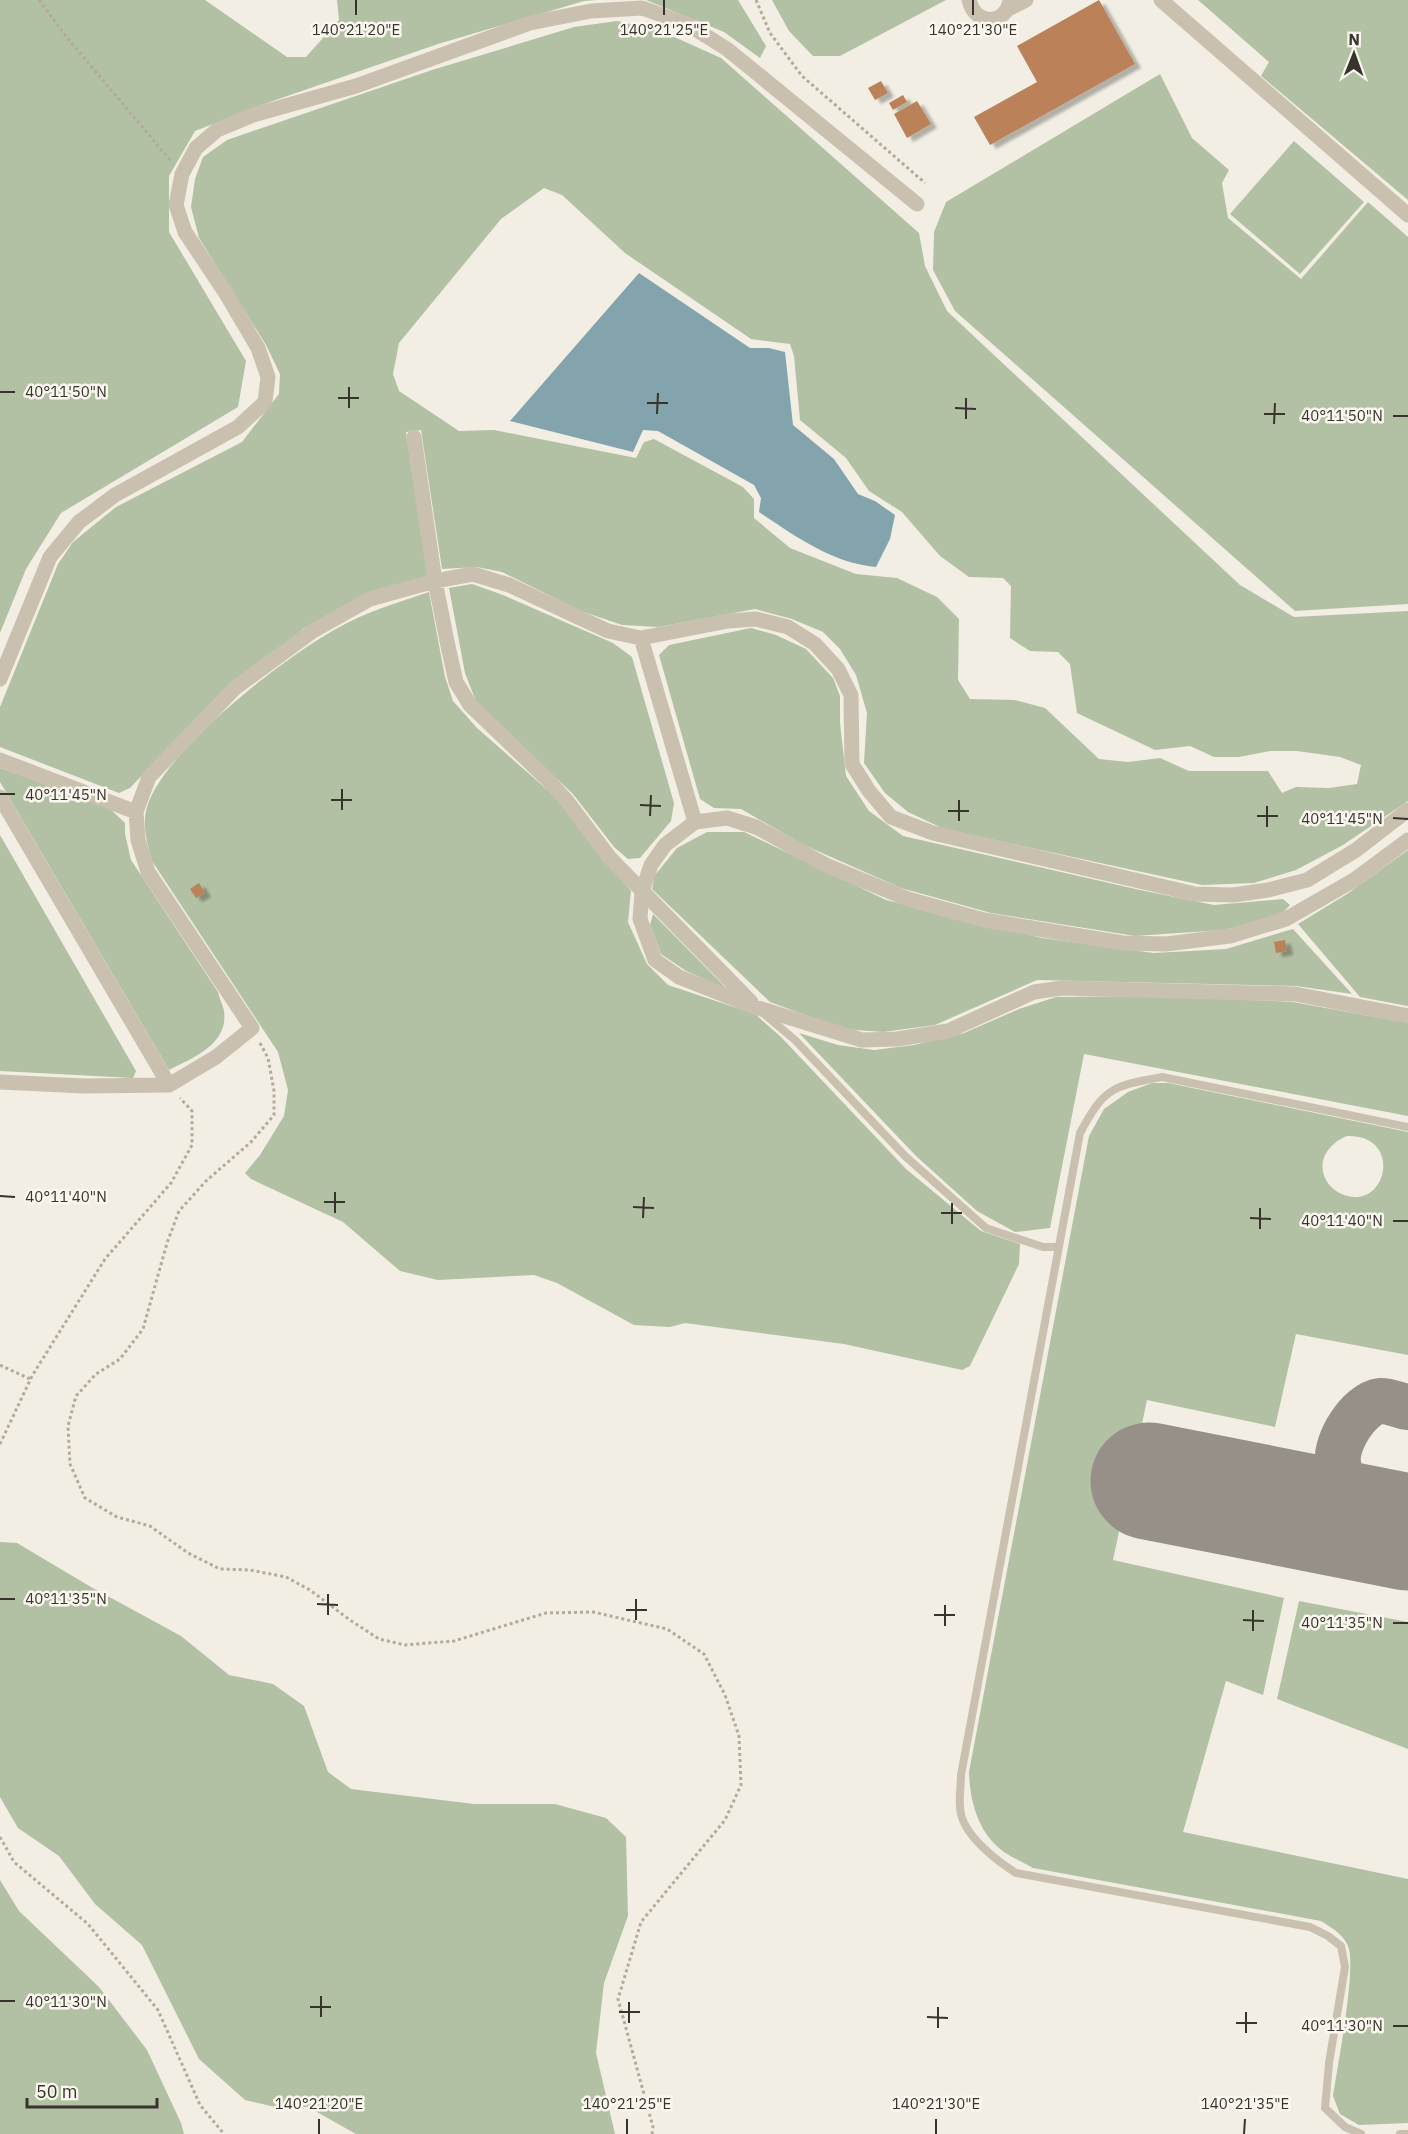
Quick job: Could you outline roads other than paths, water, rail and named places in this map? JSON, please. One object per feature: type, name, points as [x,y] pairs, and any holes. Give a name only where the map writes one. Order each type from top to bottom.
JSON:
[{"type":"street","points":[[969,0],[974,12],[985,19],[998,18],[1009,5],[1026,0]]},
{"type":"street","points":[[1161,0],[1408,215]]},
{"type":"street","points":[[0,679],[50,556],[79,522],[115,495],[238,428],[265,402],[268,377],[258,348],[225,292],[185,232],[176,205],[182,174],[196,148],[217,130],[254,115],[356,86],[530,23],[591,11],[642,8],[687,24],[727,49],[917,204]]},
{"type":"street","points":[[414,437],[435,581],[456,682],[470,705],[567,801],[610,858],[755,1007]]},
{"type":"street","points":[[0,1082],[84,1086],[169,1085],[216,1057],[252,1028],[148,872],[138,840],[136,812],[149,777],[236,688],[313,631],[370,599],[435,581],[473,574],[509,585],[608,631],[641,638],[728,621],[756,619],[788,627],[815,644],[838,669],[851,695],[852,764],[869,791],[891,817],[933,833],[1196,894],[1233,895],[1268,890],[1307,880],[1356,850],[1408,810]]},
{"type":"street","points":[[641,638],[695,822]]},
{"type":"street","points":[[0,760],[136,812]]},
{"type":"street","points":[[0,796],[169,1085]]},
{"type":"street","points":[[1408,840],[1354,880],[1286,919],[1230,936],[1166,944],[1123,943],[984,920],[908,899],[828,866],[756,827],[727,818],[695,822],[665,845],[651,866],[642,892],[640,920],[655,960],[679,977],[755,1007],[862,1040],[897,1039],[948,1031],[1034,992],[1062,988],[1295,994],[1408,1016]]},
{"type":"lane","points":[[755,1007],[795,1040],[905,1156],[986,1228],[1043,1247],[1059,1247]]},
{"type":"lane","points":[[1361,2134],[1345,2127],[1325,2108],[1329,2063],[1345,1967],[1341,1946],[1328,1936],[1310,1928],[1016,1872],[995,1860],[970,1831],[961,1814],[961,1775],[1080,1133],[1093,1108],[1108,1092],[1125,1083],[1162,1077],[1408,1127]]},
{"type":"lane","points":[[1400,2134],[1408,2134]]},
{"type":"water","points":[[639,273],[750,348],[769,348],[785,352],[793,425],[834,459],[858,494],[875,501],[895,515],[890,539],[876,567],[844,560],[800,539],[759,512],[761,498],[754,485],[658,431],[643,430],[633,452],[510,421]]}]
